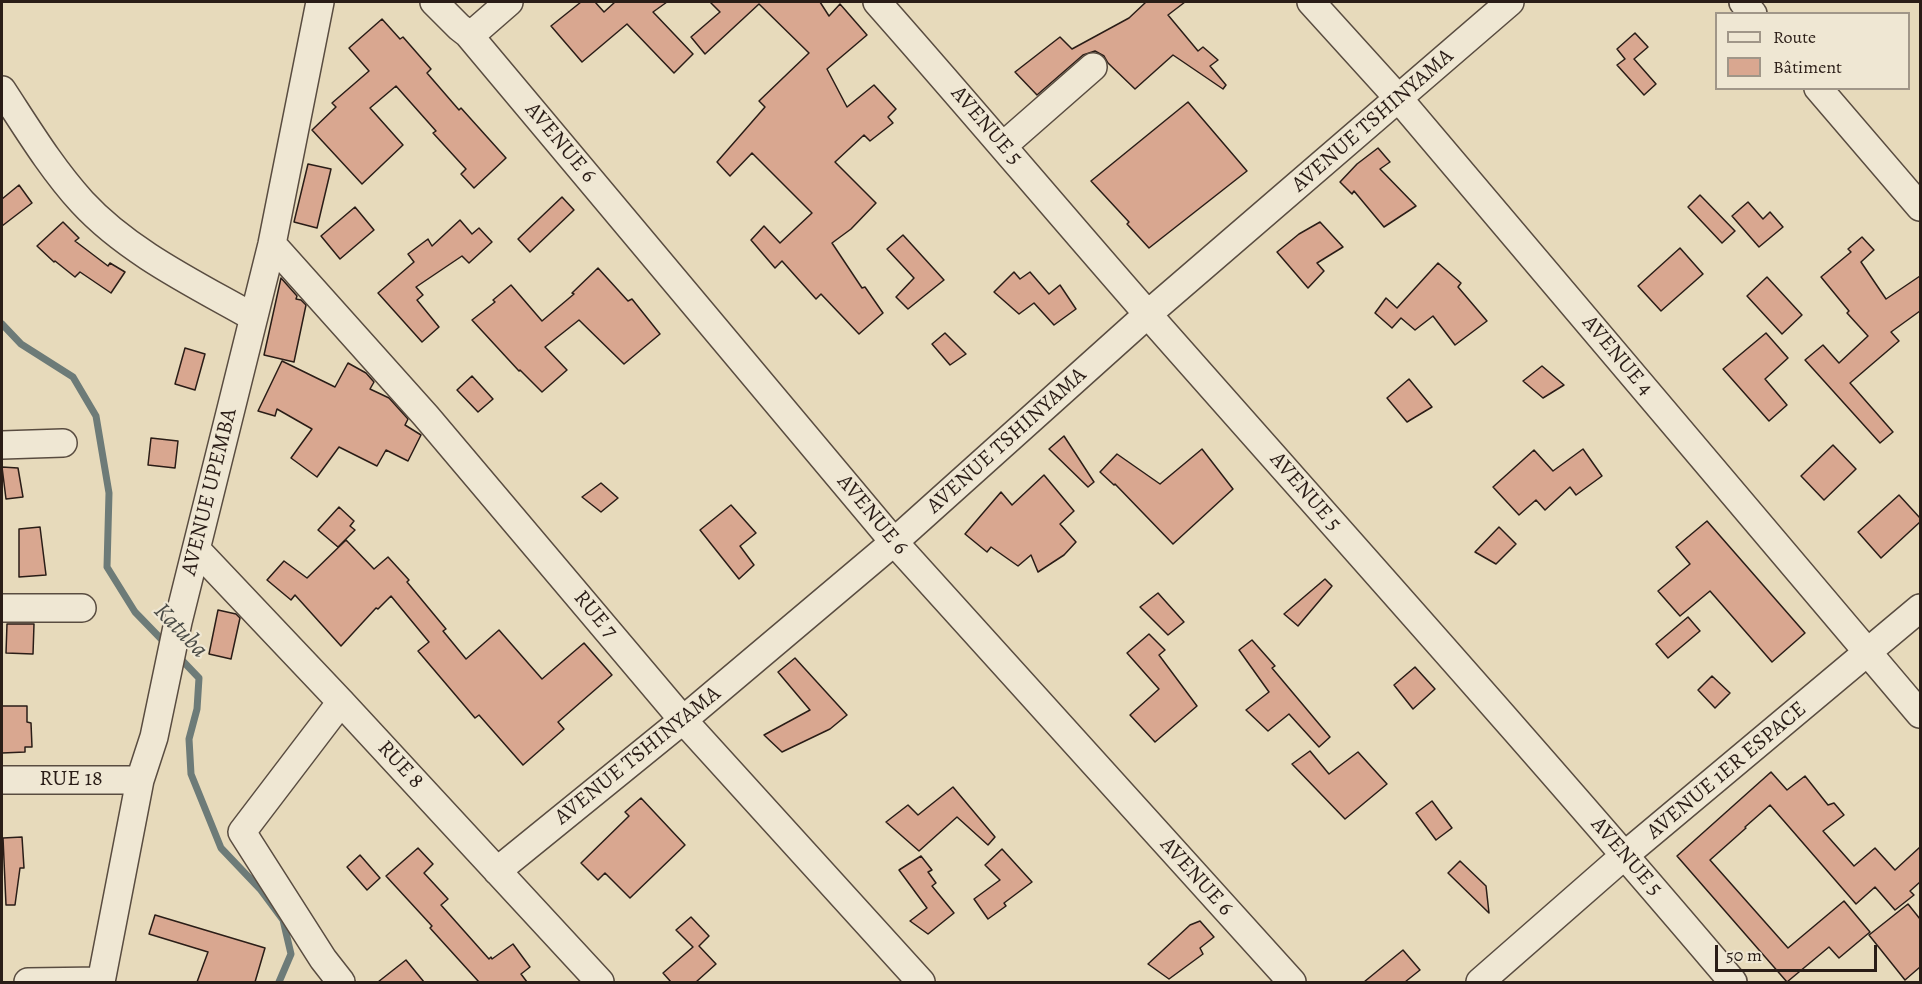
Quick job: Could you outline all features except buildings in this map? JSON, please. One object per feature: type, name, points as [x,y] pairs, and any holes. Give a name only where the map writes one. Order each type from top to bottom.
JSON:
[{"type":"street","name":"AVENUE UPEMBA","points":[[101,982],[140,780],[154,737],[178,622],[272,244],[320,2]]},
{"type":"street","name":"AVENUE 6","points":[[434,2],[468,33],[894,542],[1292,982]]},
{"type":"street","points":[[468,33],[478,29],[509,2]]},
{"type":"street","name":"AVENUE 5","points":[[877,2],[1148,314],[1625,855],[1733,982]]},
{"type":"street","name":"AVENUE 4","points":[[1311,2],[1399,99],[1920,714]]},
{"type":"street","name":"AVENUE TSHINYAMA","points":[[497,872],[684,720],[894,542],[1148,314],[1510,2]]},
{"type":"street","points":[[1004,146],[1093,67]]},
{"type":"street","points":[[2,90],[47,157],[83,202],[123,238],[164,267],[253,317]]},
{"type":"street","points":[[1820,90],[1920,207]]},
{"type":"street","name":"RUE 7","points":[[272,244],[426,416],[684,720],[921,982]]},
{"type":"street","points":[[2,445],[63,443]]},
{"type":"street","name":"RUE 8","points":[[197,550],[600,982]]},
{"type":"street","points":[[2,608],[82,609]]},
{"type":"street","name":"AVENUE 1ER ESPACE","points":[[1480,982],[1625,855],[1920,608]]},
{"type":"street","points":[[341,702],[242,832],[323,959],[341,982]]},
{"type":"street","name":"RUE 18","points":[[2,780],[140,780]]},
{"type":"street","points":[[28,982],[101,982]]},
{"type":"waterway","name":"Katuba","points":[[2,324],[21,344],[73,377],[96,416],[109,493],[107,567],[135,612],[167,645]]},
{"type":"waterway","name":"Katuba","points":[[177,655],[199,678],[197,709],[189,739],[191,774],[221,848],[260,889],[283,920],[291,954],[279,982]]}]
